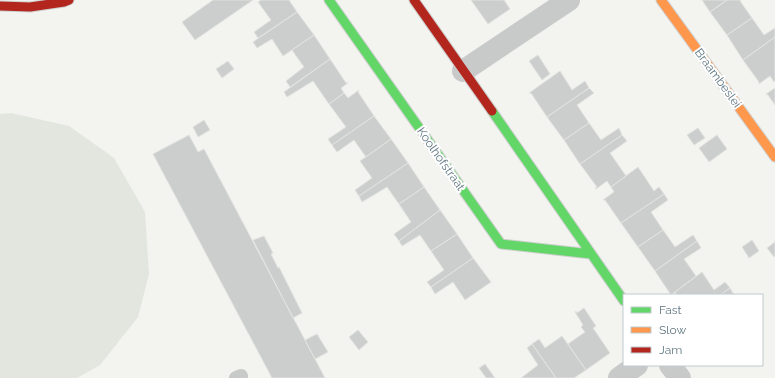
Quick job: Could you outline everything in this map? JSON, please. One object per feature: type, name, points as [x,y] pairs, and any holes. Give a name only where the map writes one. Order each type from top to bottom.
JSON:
[{"type":"street","points":[[0,6],[30,7],[69,0]]},
{"type":"street","name":"Koolhofstraat","points":[[329,0],[500,244],[591,254]]},
{"type":"street","points":[[414,0],[623,300]]},
{"type":"street","points":[[463,72],[569,0]]},
{"type":"street","name":"Braambeslei","points":[[661,0],[775,157]]},
{"type":"street","points":[[619,378],[636,366]]},
{"type":"street","points":[[671,366],[680,378]]},
{"type":"shaded area","points":[[11,113],[69,126],[114,158],[145,212],[149,274],[138,317],[100,365],[77,378],[0,378],[0,114]]},
{"type":"building","points":[[213,0],[253,0],[195,40],[182,22]]},
{"type":"building","points":[[261,0],[289,0],[297,12],[258,38],[254,32],[271,20],[258,2]]},
{"type":"building","points":[[471,0],[504,0],[510,9],[488,24]]},
{"type":"building","points":[[702,0],[727,0],[710,12]]},
{"type":"building","points":[[727,0],[741,0],[740,1],[752,18],[727,35],[710,12]]},
{"type":"building","points":[[297,12],[314,35],[283,56],[272,39],[257,48],[253,42]]},
{"type":"building","points":[[752,18],[764,35],[775,28],[775,37],[743,60],[727,35]]},
{"type":"building","points":[[314,35],[330,59],[290,87],[286,81],[304,67],[292,50]]},
{"type":"building","points":[[775,37],[775,81],[774,82],[770,76],[759,84],[743,60]]},
{"type":"building","points":[[538,55],[550,74],[542,80],[529,61]]},
{"type":"building","points":[[330,59],[346,83],[348,83],[341,88],[344,93],[329,104],[313,81],[287,97],[284,92]]},
{"type":"building","points":[[228,61],[234,69],[222,78],[216,69]]},
{"type":"building","points":[[560,71],[572,90],[585,81],[589,88],[547,117],[531,93],[529,93]]},
{"type":"building","points":[[589,88],[594,93],[577,105],[589,123],[564,140],[547,117]]},
{"type":"building","points":[[775,88],[775,105],[766,94]]},
{"type":"building","points":[[359,90],[358,92],[374,116],[332,145],[328,139],[346,127],[329,104],[344,93],[348,98]]},
{"type":"building","points":[[374,116],[391,139],[366,157],[354,140],[337,152],[332,145]]},
{"type":"building","points":[[204,120],[210,130],[198,137],[193,127]]},
{"type":"building","points":[[589,123],[601,140],[619,128],[622,135],[580,164],[564,140]]},
{"type":"building","points":[[698,128],[705,138],[694,145],[687,135]]},
{"type":"building","points":[[189,135],[198,152],[204,149],[325,378],[272,378],[153,154]]},
{"type":"building","points":[[622,135],[627,141],[610,153],[626,176],[611,187],[607,181],[596,189],[595,188],[597,187],[580,164]]},
{"type":"building","points":[[717,135],[727,149],[709,162],[699,148]]},
{"type":"building","points":[[391,139],[408,163],[359,196],[355,190],[372,178],[360,161]]},
{"type":"building","points":[[408,163],[424,187],[399,204],[387,187],[362,202],[359,196]]},
{"type":"building","points":[[638,167],[654,191],[659,187],[664,194],[621,223],[605,200],[603,200],[614,192],[611,187]]},
{"type":"building","points":[[424,187],[440,210],[399,241],[394,234],[411,222],[399,204]]},
{"type":"building","points":[[664,194],[668,200],[651,212],[663,230],[638,247],[621,223]]},
{"type":"building","points":[[440,210],[457,234],[431,251],[420,235],[402,246],[399,241]]},
{"type":"building","points":[[663,230],[675,247],[693,235],[697,241],[655,271],[638,247]]},
{"type":"building","points":[[457,234],[473,258],[431,287],[427,282],[444,270],[431,251]]},
{"type":"building","points":[[264,236],[273,253],[271,254],[302,313],[293,318],[253,240]]},
{"type":"building","points":[[752,240],[759,251],[749,258],[742,247]]},
{"type":"building","points":[[697,241],[701,248],[684,259],[696,276],[672,294],[670,294],[655,271]]},
{"type":"building","points":[[775,242],[775,256],[774,257],[767,248]]},
{"type":"building","points":[[473,258],[491,282],[465,300],[453,282],[435,294],[431,287]]},
{"type":"building","points":[[702,272],[714,290],[725,282],[730,288],[721,294],[676,294],[675,292]]},
{"type":"building","points":[[730,288],[733,294],[721,294]]},
{"type":"building","points":[[584,308],[596,326],[593,328],[610,353],[586,370],[568,344],[585,332],[581,327],[583,325],[575,312],[576,311],[577,313]]},
{"type":"building","points":[[358,330],[368,342],[359,350],[349,337]]},
{"type":"building","points":[[317,334],[328,352],[315,359],[305,340]]},
{"type":"building","points":[[562,336],[586,370],[574,378],[556,378],[532,344],[539,339],[545,348]]},
{"type":"building","points":[[532,344],[556,378],[521,378],[538,365],[527,348]]},
{"type":"building","points":[[485,364],[495,378],[486,378],[479,368]]},
{"type":"traffic: fast","points":[[329,0],[501,244],[591,254]]},
{"type":"traffic: fast","points":[[492,111],[623,300]]},
{"type":"traffic: slow","points":[[661,0],[775,157]]},
{"type":"traffic: jam","points":[[0,6],[30,7],[69,0]]},
{"type":"traffic: jam","points":[[414,0],[492,111]]}]
